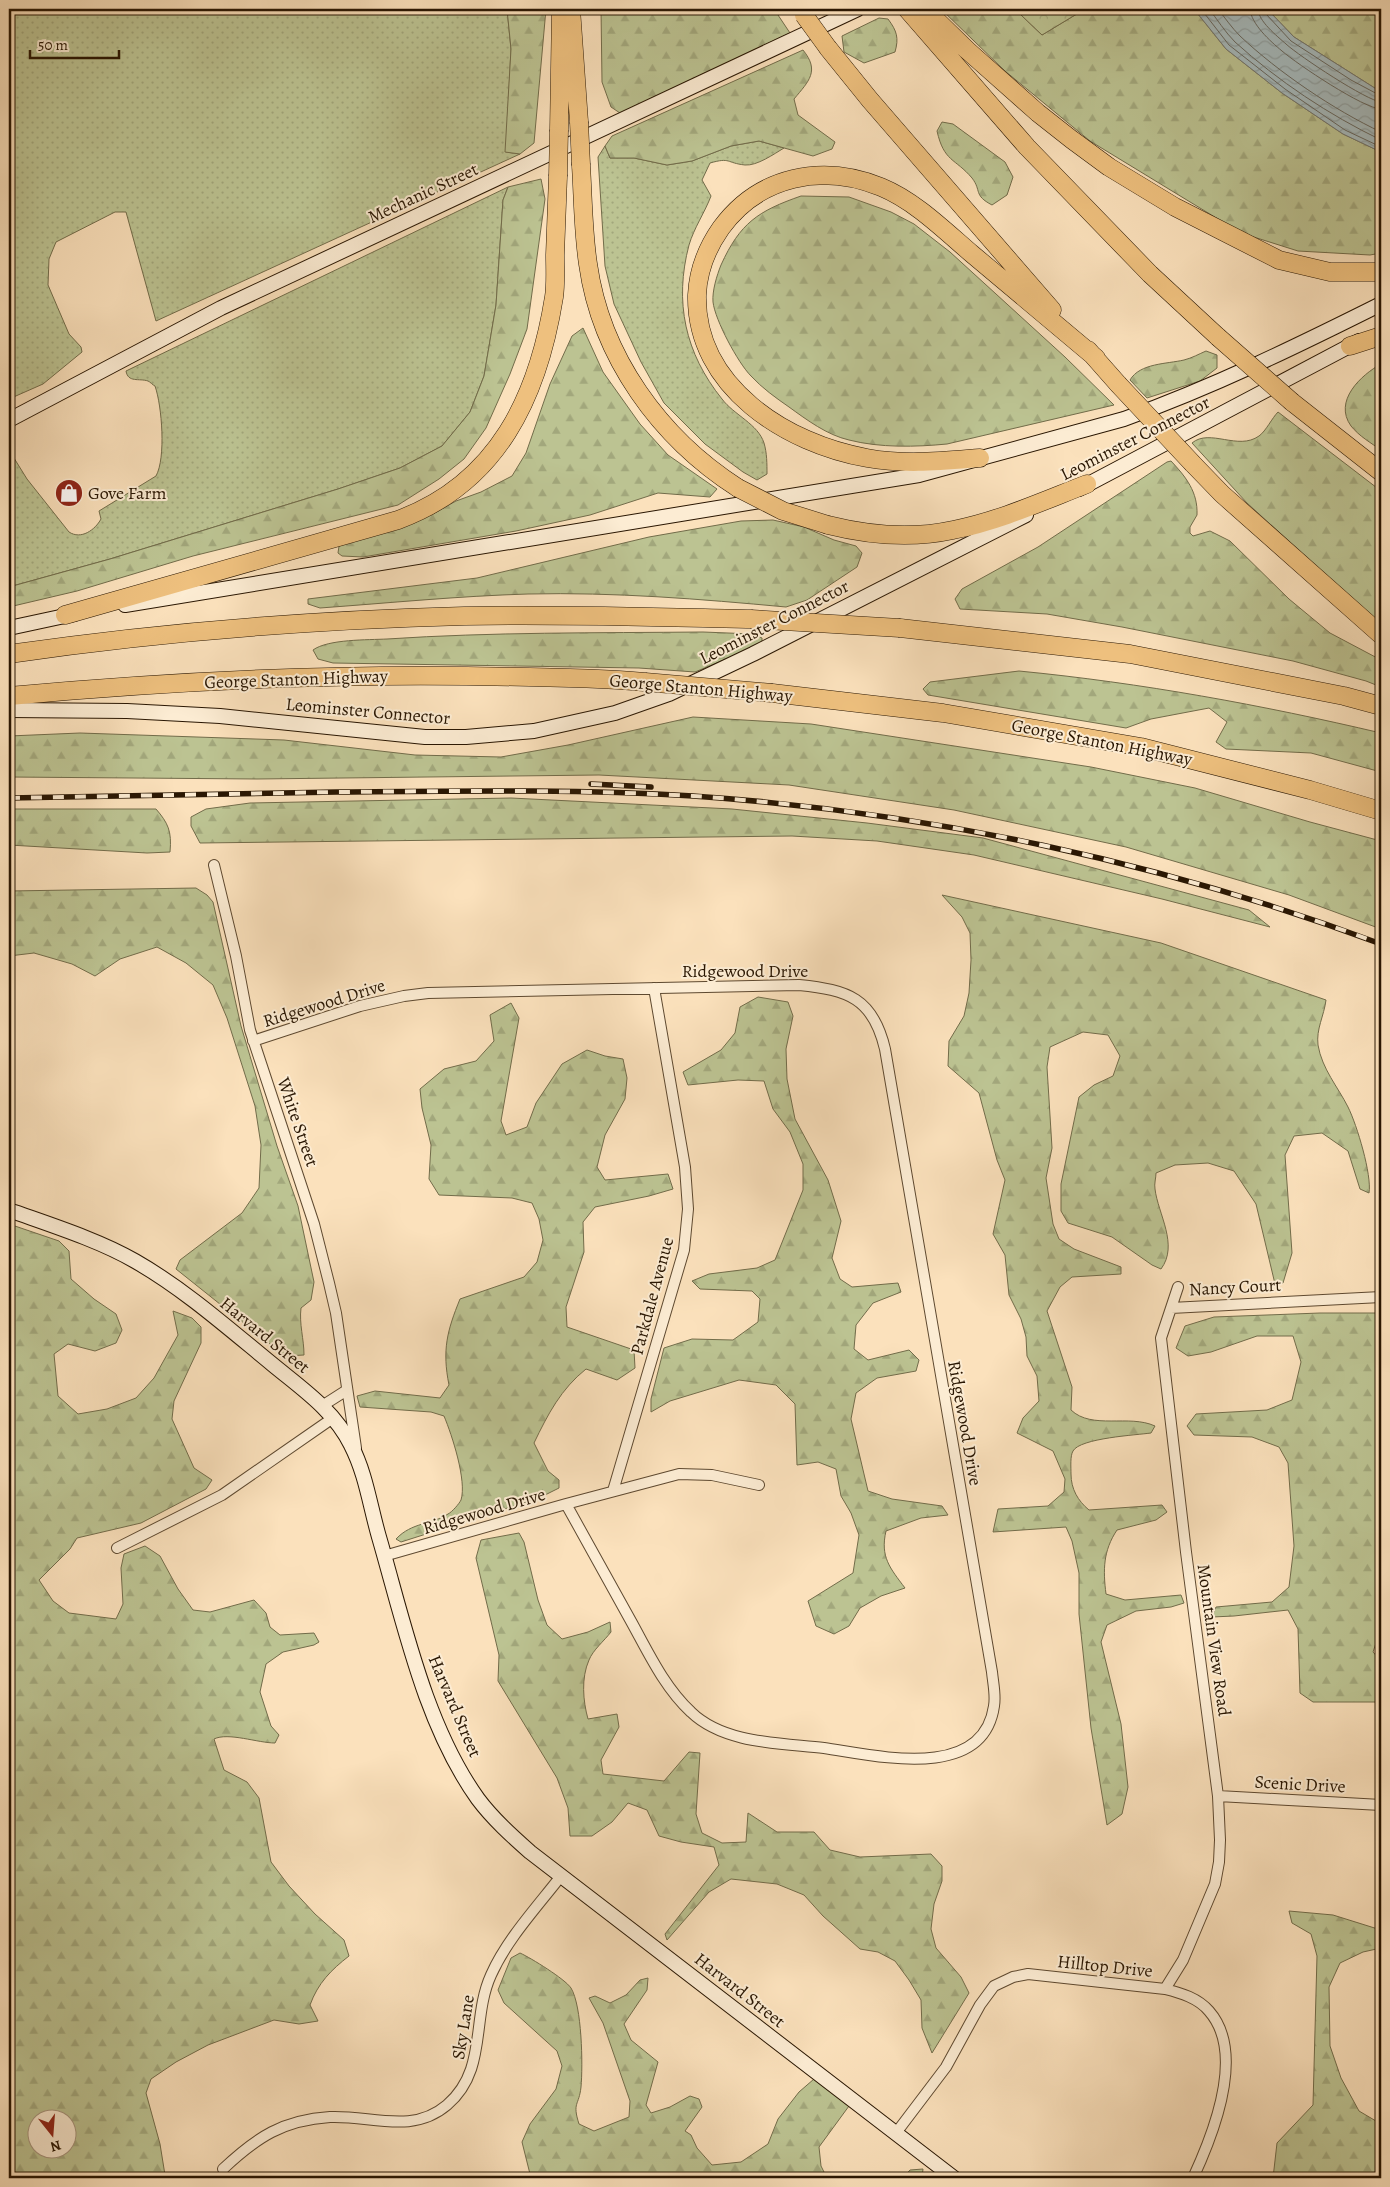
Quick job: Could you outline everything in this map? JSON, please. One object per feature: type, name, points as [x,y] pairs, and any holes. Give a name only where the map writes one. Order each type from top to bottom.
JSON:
[{"type":"highway","points":[[65,615],[398,520],[425,509],[447,496],[472,476],[496,450],[514,422],[530,388],[540,358],[554,295],[562,9]]},
{"type":"highway","points":[[571,9],[589,269],[600,313],[616,353],[636,389],[668,430],[699,460],[738,488],[784,511],[828,525],[862,532],[901,535],[938,533],[984,522],[1087,484]]},
{"type":"highway","points":[[907,9],[1027,148],[1150,274],[1292,402],[1381,472]]},
{"type":"highway","points":[[925,9],[980,61],[1070,139],[1109,167],[1175,207],[1252,248],[1288,263],[1330,272],[1381,272]]},
{"type":"highway","points":[[802,12],[828,48],[1005,257],[1118,384],[1229,500],[1381,635]]},
{"type":"highway","points":[[980,458],[914,462],[882,460],[854,455],[820,445],[786,429],[761,413],[738,394],[720,373],[709,352],[699,322],[697,302],[698,284],[705,258],[718,233],[734,212],[767,187],[798,178],[837,176],[882,188],[911,205],[940,226],[1096,358]]},
{"type":"highway","points":[[1350,346],[1381,336]]},
{"type":"highway","points":[[1312,418],[1381,461]]},
{"type":"highway","points":[[9,654],[210,630],[356,621],[465,616],[752,618],[900,628],[1130,654],[1335,694],[1381,706]]},
{"type":"highway","name":"George Stanton Highway","points":[[9,696],[95,688],[301,677],[405,675],[644,682],[772,693],[943,713],[1141,747],[1310,790],[1381,811]]},
{"type":"main road","name":"Mechanic Street","points":[[9,420],[221,308],[858,9]]},
{"type":"main road","name":"Leominster Connector","points":[[9,628],[65,615],[353,566],[919,475],[1124,419],[1156,408],[1298,345],[1381,304]]},
{"type":"main road","name":"Leominster Connector","points":[[9,710],[127,711],[220,716],[425,737],[466,737],[534,731],[569,724],[643,704],[695,682],[1087,484],[1381,330]]},
{"type":"main road","name":"Harvard Street","points":[[9,1210],[117,1252],[149,1269],[231,1330],[322,1406],[351,1444],[368,1491],[384,1556],[420,1676],[442,1733],[478,1798],[501,1826],[530,1852],[954,2178]]},
{"type":"street","name":"White Street","points":[[214,865],[254,1041],[314,1224],[336,1313],[358,1462]]},
{"type":"street","name":"Ridgewood Drive","points":[[254,1041],[360,1006],[404,996],[448,992],[787,985],[822,988],[843,993],[868,1008],[878,1026],[885,1050],[992,1672],[994,1706],[987,1726],[974,1742],[958,1752],[940,1758],[889,1757],[755,1739],[714,1728],[691,1712],[666,1680],[566,1504],[384,1556]]},
{"type":"street","name":"Parkdale Avenue","points":[[613,1491],[678,1271],[687,1228],[688,1188],[685,1166],[654,988]]},
{"type":"street","name":"Mountain View Road","points":[[1165,1989],[1183,1960],[1215,1884],[1219,1862],[1218,1796],[1186,1552],[1161,1338],[1178,1287]]},
{"type":"street","name":"Nancy Court","points":[[1170,1308],[1381,1297]]},
{"type":"street","points":[[322,1406],[346,1390]]},
{"type":"street","points":[[117,1548],[222,1495],[333,1418]]},
{"type":"street","points":[[566,1504],[661,1478],[695,1473],[759,1485]]},
{"type":"street","name":"Scenic Drive","points":[[1218,1796],[1381,1805]]},
{"type":"street","name":"Sky Lane","points":[[224,2168],[249,2145],[278,2128],[295,2123],[330,2117],[407,2122],[435,2114],[447,2105],[458,2094],[471,2075],[482,2001],[498,1961],[561,1876]]},
{"type":"street","name":"Hilltop Drive","points":[[896,2134],[946,2067],[980,2005],[994,1986],[1013,1977],[1028,1974],[1165,1989],[1182,1994],[1208,2009],[1216,2020],[1224,2044],[1225,2073],[1219,2109],[1214,2130],[1193,2178]]},
{"type":"green space","points":[[9,9],[507,9],[511,49],[506,152],[520,154],[156,321],[126,212],[115,212],[56,242],[49,259],[48,285],[69,334],[81,347],[82,352],[43,384],[9,399]]},
{"type":"green space","points":[[507,9],[546,9],[534,143],[520,154],[505,152],[511,49]]},
{"type":"green space","points":[[601,9],[774,9],[790,33],[620,113],[611,107],[602,82]]},
{"type":"green space","points":[[941,9],[1017,9],[1042,35],[1085,9],[1194,9],[1226,49],[1282,93],[1343,134],[1381,152],[1381,253],[1370,255],[1298,251],[1241,233],[1090,141],[1005,71]]},
{"type":"green space","points":[[1017,9],[1085,9],[1042,35]]},
{"type":"green space","points":[[1267,9],[1381,9],[1381,92],[1294,37]]},
{"type":"green space","points":[[879,18],[888,19],[893,27],[897,39],[895,52],[864,63],[844,52],[842,36]]},
{"type":"green space","points":[[803,50],[808,57],[812,70],[808,81],[794,99],[798,115],[835,142],[832,149],[813,156],[759,141],[731,146],[692,161],[667,165],[634,158],[610,158],[605,146],[612,136]]},
{"type":"green space","points":[[942,122],[953,124],[1005,162],[1013,177],[1007,195],[992,205],[982,198],[972,178],[943,149],[937,131]]},
{"type":"green space","points":[[759,141],[784,148],[755,164],[745,165],[725,160],[710,163],[702,180],[711,196],[689,245],[683,287],[683,307],[686,326],[699,364],[709,382],[722,399],[757,430],[764,443],[767,474],[757,480],[705,444],[664,403],[641,362],[614,304],[605,266],[598,157],[605,146],[610,158],[634,158],[667,165],[692,161],[731,146]]},
{"type":"green space","points":[[541,179],[545,199],[527,329],[510,374],[486,428],[464,459],[439,479],[398,505],[193,556],[77,591],[9,607],[9,587],[110,559],[338,489],[400,468],[442,446],[470,412],[484,376],[496,305],[503,200],[508,187]]},
{"type":"green space","points":[[508,187],[503,200],[496,305],[484,376],[470,412],[442,446],[400,468],[338,489],[110,559],[9,587],[9,450],[27,479],[69,532],[78,535],[87,533],[101,519],[99,511],[156,476],[159,468],[162,432],[160,406],[155,386],[148,381],[131,379],[126,371]]},
{"type":"green space","points":[[801,196],[849,197],[891,212],[914,224],[950,252],[1065,357],[1114,405],[947,444],[923,446],[885,446],[861,443],[833,435],[810,422],[769,393],[746,370],[722,330],[713,302],[716,278],[721,265],[735,239],[743,229],[762,213]]},
{"type":"green space","points":[[583,328],[603,372],[640,424],[668,455],[717,489],[710,497],[658,493],[590,515],[516,531],[363,557],[342,556],[338,553],[339,546],[431,515],[456,501],[481,492],[512,476],[526,453],[550,384],[572,336]]},
{"type":"green space","points":[[1206,351],[1217,355],[1217,368],[1200,381],[1147,398],[1130,380],[1134,374],[1147,367],[1184,360]]},
{"type":"green space","points":[[1381,364],[1381,450],[1361,436],[1351,426],[1346,417],[1345,407],[1347,398],[1358,382]]},
{"type":"green space","points":[[1278,412],[1381,491],[1381,625],[1247,503],[1192,443],[1199,439],[1207,438],[1233,441],[1251,440],[1262,434]]},
{"type":"green space","points":[[1171,461],[1190,485],[1195,499],[1197,515],[1190,527],[1190,533],[1193,536],[1210,531],[1230,541],[1289,599],[1330,633],[1381,660],[1381,687],[1366,681],[1293,661],[1122,627],[1047,614],[960,609],[955,599],[962,589],[1038,547]]},
{"type":"green space","points":[[773,520],[804,527],[834,540],[856,546],[862,553],[857,567],[807,600],[786,607],[722,601],[592,594],[476,596],[320,608],[308,604],[308,599],[477,578],[649,537],[741,521]]},
{"type":"green space","points":[[703,632],[753,634],[762,638],[762,644],[695,672],[639,668],[333,663],[318,659],[313,650],[320,646],[338,642],[466,635]]},
{"type":"green space","points":[[1019,671],[1111,682],[1202,696],[1292,713],[1381,733],[1381,772],[1311,753],[1226,749],[1216,742],[1227,722],[1209,708],[1151,719],[1126,728],[928,695],[923,689],[930,682]]},
{"type":"green space","points":[[693,717],[811,724],[1091,767],[1195,788],[1381,841],[1381,929],[1289,895],[1126,847],[954,810],[789,785],[599,775],[257,779],[9,777],[9,736],[80,733],[284,740],[415,755],[501,757],[568,745]]},
{"type":"green space","points":[[511,798],[732,809],[867,823],[983,838],[1249,910],[1270,927],[1162,899],[974,855],[877,841],[792,836],[200,843],[191,826],[191,817],[206,809],[250,803]]},
{"type":"green space","points":[[9,809],[156,809],[168,828],[170,852],[147,853],[9,845]]},
{"type":"green space","points":[[196,888],[207,895],[213,902],[241,1026],[277,1146],[298,1206],[314,1282],[311,1300],[301,1308],[304,1355],[285,1356],[176,1269],[180,1260],[242,1213],[259,1188],[261,1145],[255,1106],[227,1018],[213,985],[186,963],[157,947],[120,959],[95,976],[72,964],[34,953],[9,956],[9,891]]},
{"type":"green space","points":[[942,895],[1161,943],[1326,1000],[1318,1033],[1320,1054],[1352,1115],[1368,1174],[1369,1193],[1360,1189],[1348,1151],[1322,1133],[1294,1136],[1285,1155],[1292,1253],[1283,1283],[1275,1284],[1256,1204],[1234,1171],[1208,1163],[1175,1165],[1156,1173],[1155,1189],[1168,1240],[1166,1260],[1161,1269],[1152,1265],[1112,1237],[1068,1223],[1061,1211],[1061,1184],[1079,1097],[1094,1085],[1113,1076],[1120,1056],[1108,1035],[1083,1032],[1050,1047],[1047,1067],[1052,1148],[1046,1178],[1053,1224],[1059,1239],[1074,1249],[1121,1267],[1121,1274],[1072,1277],[1060,1287],[1047,1311],[1072,1387],[1071,1410],[1089,1419],[1100,1421],[1134,1421],[1155,1426],[1151,1433],[1097,1440],[1078,1447],[1071,1456],[1072,1485],[1078,1499],[1089,1510],[1162,1505],[1167,1512],[1156,1520],[1117,1530],[1109,1545],[1105,1561],[1106,1594],[1125,1600],[1181,1595],[1184,1603],[1171,1607],[1136,1611],[1107,1625],[1101,1642],[1121,1724],[1128,1787],[1122,1814],[1107,1825],[1091,1728],[1079,1614],[1079,1573],[1072,1541],[1066,1527],[993,1532],[998,1509],[1048,1506],[1064,1492],[1065,1479],[1053,1451],[1017,1433],[1023,1418],[1039,1401],[1037,1376],[1027,1356],[1026,1337],[1021,1319],[1009,1295],[1005,1255],[993,1234],[1005,1180],[997,1160],[979,1093],[948,1066],[949,1041],[964,1016],[969,993],[971,960],[970,933],[962,917]]},
{"type":"green space","points":[[758,997],[788,1002],[793,1016],[786,1049],[787,1079],[795,1119],[828,1180],[841,1221],[832,1258],[840,1279],[852,1287],[898,1283],[901,1292],[873,1303],[856,1325],[854,1349],[868,1360],[909,1350],[919,1360],[916,1371],[877,1378],[856,1393],[851,1419],[868,1491],[892,1499],[942,1506],[948,1515],[921,1518],[886,1531],[884,1540],[885,1555],[891,1568],[905,1588],[881,1596],[860,1608],[849,1626],[834,1634],[816,1626],[808,1601],[853,1573],[859,1535],[851,1513],[841,1496],[836,1469],[818,1462],[797,1465],[795,1404],[776,1385],[739,1380],[670,1401],[651,1412],[651,1399],[664,1348],[692,1339],[733,1340],[758,1322],[760,1299],[752,1291],[700,1289],[692,1281],[709,1274],[757,1268],[775,1260],[803,1190],[803,1164],[790,1132],[773,1109],[764,1081],[738,1080],[688,1085],[683,1072],[721,1050],[735,1033],[740,1007]]},
{"type":"green space","points":[[511,1003],[519,1018],[501,1121],[506,1135],[527,1127],[536,1103],[562,1064],[587,1050],[623,1059],[627,1078],[625,1099],[605,1135],[597,1167],[605,1180],[668,1174],[673,1189],[595,1207],[583,1222],[584,1252],[566,1307],[567,1327],[634,1350],[635,1368],[617,1380],[586,1369],[569,1385],[556,1403],[534,1443],[548,1471],[559,1480],[559,1488],[539,1498],[401,1542],[396,1539],[402,1533],[408,1529],[442,1518],[455,1508],[461,1500],[462,1482],[451,1434],[444,1416],[431,1412],[360,1407],[357,1396],[375,1391],[440,1398],[449,1385],[446,1361],[447,1341],[460,1299],[524,1277],[537,1262],[543,1240],[539,1219],[532,1203],[512,1198],[439,1195],[429,1179],[431,1145],[422,1108],[420,1089],[444,1069],[476,1061],[494,1041],[490,1015]]},
{"type":"green space","points":[[9,1224],[59,1241],[69,1251],[71,1279],[94,1299],[116,1314],[122,1330],[116,1343],[95,1351],[68,1344],[54,1354],[58,1396],[78,1414],[107,1409],[136,1398],[154,1378],[178,1335],[173,1311],[192,1318],[201,1327],[201,1343],[174,1401],[172,1419],[194,1468],[212,1480],[206,1489],[141,1523],[77,1538],[70,1549],[39,1580],[53,1601],[69,1613],[116,1619],[123,1604],[121,1568],[124,1554],[145,1546],[160,1556],[178,1589],[193,1610],[210,1612],[254,1600],[266,1613],[270,1627],[280,1635],[314,1633],[319,1642],[314,1645],[283,1652],[266,1664],[260,1692],[271,1726],[279,1735],[275,1743],[235,1737],[214,1739],[224,1770],[247,1782],[259,1798],[271,1862],[289,1886],[315,1914],[344,1940],[349,1956],[336,1966],[313,1997],[310,2005],[318,2021],[299,2024],[274,2020],[208,2045],[176,2062],[151,2079],[146,2093],[160,2144],[165,2175],[163,2178],[9,2178]]},
{"type":"green space","points":[[1381,1313],[1381,1628],[1373,1652],[1381,1661],[1381,1710],[1375,1702],[1313,1702],[1300,1693],[1298,1629],[1288,1610],[1212,1617],[1216,1607],[1272,1602],[1289,1587],[1294,1546],[1288,1463],[1279,1447],[1252,1437],[1194,1435],[1187,1426],[1196,1414],[1267,1410],[1292,1400],[1301,1362],[1293,1336],[1257,1336],[1211,1352],[1188,1356],[1176,1348],[1185,1326],[1214,1317]]},
{"type":"green space","points":[[519,1533],[524,1542],[538,1600],[547,1625],[562,1639],[588,1632],[610,1622],[611,1632],[591,1656],[586,1667],[584,1682],[584,1697],[588,1719],[617,1714],[619,1727],[601,1760],[603,1774],[664,1781],[689,1752],[700,1753],[696,1814],[702,1833],[722,1843],[746,1842],[748,1813],[777,1832],[814,1832],[830,1850],[860,1857],[931,1854],[942,1866],[942,1881],[934,1904],[931,1929],[936,1948],[961,1977],[969,1993],[932,2053],[922,2028],[921,2000],[895,1961],[878,1952],[860,1949],[823,1916],[804,1895],[777,1884],[731,1879],[709,1892],[667,1940],[665,1934],[719,1865],[714,1847],[681,1842],[659,1836],[647,1810],[628,1803],[612,1822],[592,1836],[570,1836],[568,1808],[557,1778],[498,1681],[499,1655],[476,1558],[481,1540]]},
{"type":"green space","points":[[1289,1911],[1333,1915],[1381,1930],[1381,1948],[1363,1952],[1340,1963],[1329,1987],[1330,2046],[1341,2078],[1359,2111],[1381,2124],[1381,2178],[1273,2178],[1277,2143],[1313,2105],[1317,1956],[1311,1934],[1292,1923]]},
{"type":"green space","points":[[520,1953],[562,1979],[571,1988],[575,1997],[580,2021],[582,2051],[581,2087],[576,2108],[579,2124],[594,2131],[629,2117],[630,2101],[603,2023],[589,1998],[595,1996],[610,2003],[626,1995],[640,1980],[648,1978],[647,1990],[624,2024],[631,2040],[658,2062],[646,2105],[651,2113],[670,2107],[690,2096],[699,2099],[702,2107],[685,2131],[691,2135],[697,2148],[712,2165],[741,2162],[768,2144],[778,2119],[799,2092],[814,2079],[849,2106],[819,2147],[821,2166],[827,2178],[531,2178],[522,2142],[530,2124],[556,2089],[562,2066],[557,2051],[504,2003],[498,1990],[511,1958]]},
{"type":"green space","points":[[923,2169],[922,2178],[903,2178],[910,2170]]},
{"type":"water","points":[[1194,9],[1267,9],[1294,37],[1381,92],[1381,152],[1343,134],[1282,93],[1226,49]]},
{"type":"railway","points":[[591,784],[651,787]]},
{"type":"railway","points":[[9,798],[515,791],[693,796],[781,804],[868,814],[956,828],[1043,845],[1129,865],[1298,915],[1381,944]]},
{"type":"place","name":"Gove Farm","points":[[69,493]]}]
